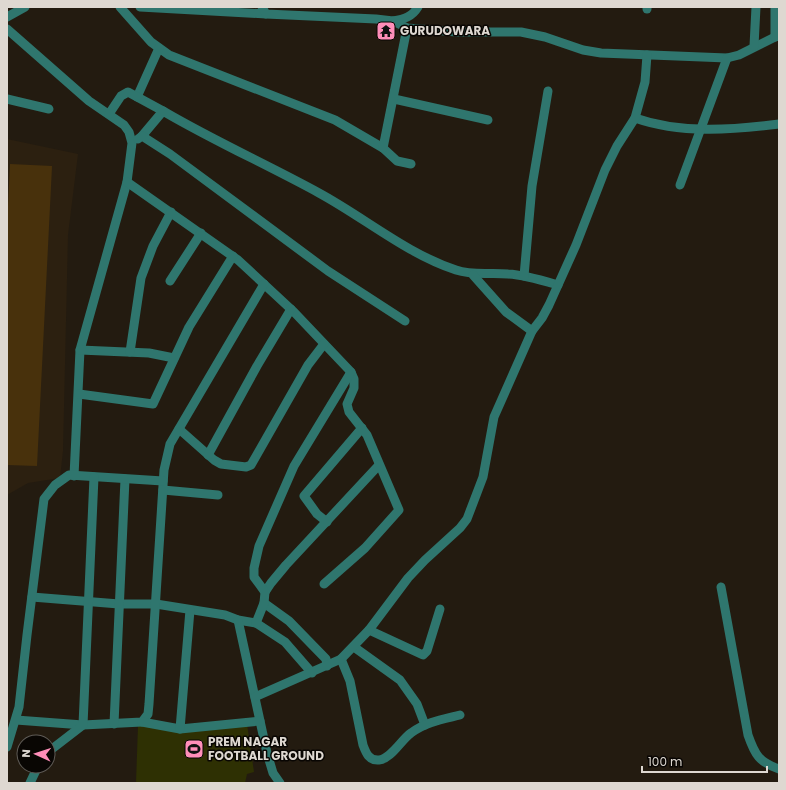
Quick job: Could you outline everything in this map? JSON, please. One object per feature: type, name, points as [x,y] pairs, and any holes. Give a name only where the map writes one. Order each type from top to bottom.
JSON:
[{"type":"street","points":[[7,17],[25,7]]},
{"type":"street","points":[[120,7],[151,42],[170,55],[335,120],[383,148],[397,161],[411,164]]},
{"type":"street","points":[[140,7],[264,10],[393,21],[404,19],[414,14],[418,7]]},
{"type":"street","points":[[754,46],[756,7]]},
{"type":"street","points":[[393,21],[407,28],[457,32],[521,32],[545,37],[583,50],[600,53],[727,58],[739,55],[754,46],[777,36],[775,7]]},
{"type":"street","points":[[383,148],[407,28]]},
{"type":"street","points":[[7,29],[89,101],[124,125],[129,132],[132,143],[127,182],[80,350],[74,476]]},
{"type":"street","points":[[137,97],[159,48]]},
{"type":"street","points":[[255,698],[312,673],[341,658],[354,647],[369,630],[408,578],[460,528],[467,519],[483,477],[494,417],[532,331],[542,318],[558,285],[616,146],[635,118],[646,82],[647,55]]},
{"type":"street","points":[[680,185],[727,58]]},
{"type":"street","points":[[524,276],[532,186],[548,91]]},
{"type":"street","points":[[109,114],[121,96],[128,92],[192,128],[319,193],[420,254],[446,266],[474,275],[506,274],[524,276],[558,285]]},
{"type":"street","points":[[7,99],[49,109]]},
{"type":"street","points":[[394,99],[488,120]]},
{"type":"street","points":[[132,143],[142,136],[163,111]]},
{"type":"street","points":[[635,118],[668,127],[700,129],[779,124]]},
{"type":"street","points":[[142,136],[176,158],[328,271],[405,321]]},
{"type":"street","points":[[127,182],[233,256],[291,309],[351,372],[354,380],[354,388],[347,404],[349,412],[368,434],[379,465],[399,510],[365,548],[324,584]]},
{"type":"street","points":[[130,352],[141,278],[153,246],[171,212]]},
{"type":"street","points":[[170,281],[201,233]]},
{"type":"street","points":[[79,394],[153,404],[189,328],[233,256]]},
{"type":"street","points":[[474,275],[506,312],[532,331]]},
{"type":"street","points":[[142,722],[148,714],[163,486],[170,444],[264,284]]},
{"type":"street","points":[[208,455],[257,366],[291,309]]},
{"type":"street","points":[[179,429],[208,455],[221,464],[246,467],[251,466],[308,365],[324,344]]},
{"type":"street","points":[[80,350],[149,353],[174,358]]},
{"type":"street","points":[[265,592],[254,577],[254,568],[260,546],[294,466],[351,372]]},
{"type":"street","points":[[327,522],[317,514],[304,496],[362,428]]},
{"type":"street","points":[[256,623],[264,603],[265,592],[271,583],[286,564],[379,465]]},
{"type":"street","points":[[7,746],[20,707],[44,499],[55,485],[69,475],[125,479],[218,495]]},
{"type":"street","points":[[83,725],[94,477]]},
{"type":"street","points":[[114,724],[125,479]]},
{"type":"street","points":[[721,586],[748,735],[758,758],[767,765],[779,769]]},
{"type":"street","points":[[32,597],[88,600],[119,604],[156,604],[225,615],[238,620],[256,623],[285,642],[312,673]]},
{"type":"street","points":[[264,603],[289,621],[326,659],[327,666]]},
{"type":"street","points":[[369,630],[423,655],[427,651],[440,609]]},
{"type":"street","points":[[180,729],[190,610]]},
{"type":"street","points":[[238,620],[273,773],[280,783]]},
{"type":"street","points":[[354,647],[400,680],[417,704],[425,725]]},
{"type":"street","points":[[341,658],[350,681],[366,755],[372,760],[380,760],[387,757],[412,732],[425,725],[460,715]]},
{"type":"street","points":[[16,720],[83,725],[142,722],[180,729],[260,721]]},
{"type":"street","points":[[56,746],[83,725]]},
{"type":"shaded area","points":[[7,139],[78,154],[68,235],[63,451],[60,478],[28,483],[7,495]]},
{"type":"shaded area","name":"PREM NAGAR FOOTBALL GROUND","points":[[247,724],[254,772],[247,774],[245,783],[136,783],[138,726]]},
{"type":"building","points":[[10,164],[52,166],[37,466],[7,465],[7,227]]},
{"type":"place","name":"GURUDOWARA","points":[[386,31]]},
{"type":"place","name":"PREM NAGAR FOOTBALL GROUND","points":[[194,749]]}]
